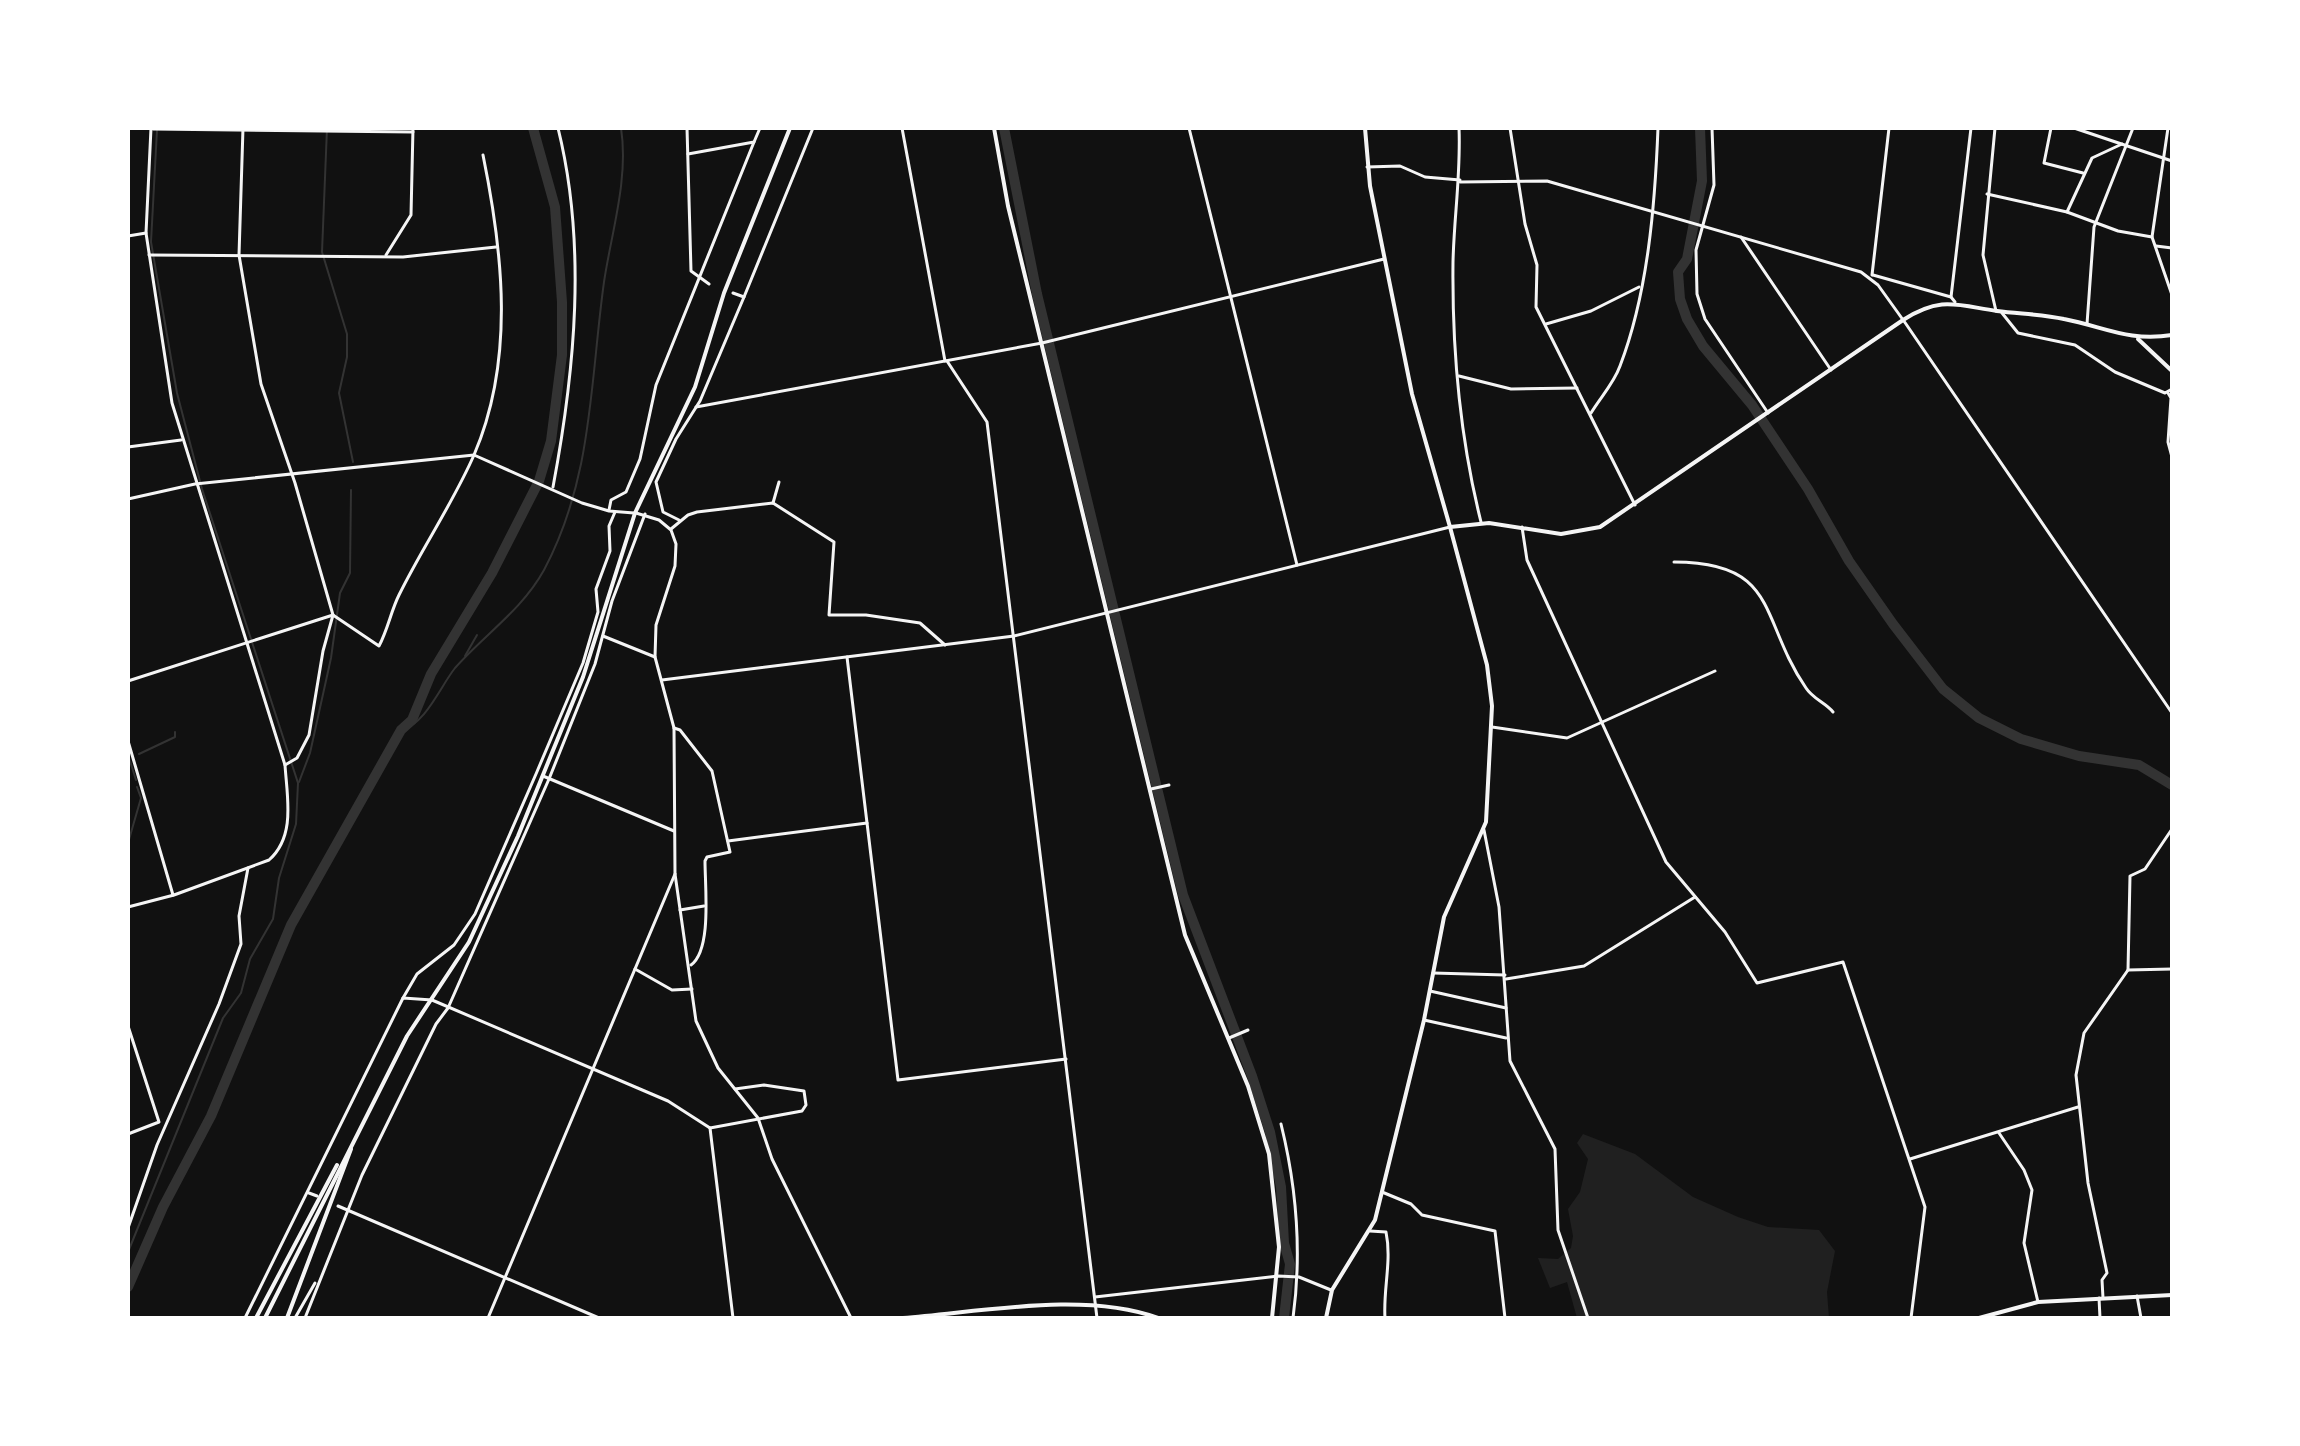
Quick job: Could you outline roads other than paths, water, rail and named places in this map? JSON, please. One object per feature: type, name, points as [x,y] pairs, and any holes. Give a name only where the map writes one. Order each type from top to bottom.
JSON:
[{"type":"main road","points":[[265,1318],[407,1036],[469,942],[543,776],[596,641],[635,513],[695,387],[724,293],[790,128]]},
{"type":"main road","points":[[994,128],[1008,206],[1109,611],[1185,935],[1248,1086],[1269,1154],[1277,1216],[1280,1276],[1272,1318]]},
{"type":"main road","points":[[1326,1318],[1332,1290],[1370,1231],[1424,1020],[1450,899],[1484,830],[1492,727],[1487,665],[1412,394],[1367,167],[1365,128]]},
{"type":"main road","points":[[1450,527],[1481,522],[1561,534],[1600,527],[1903,320],[1930,306],[1953,300],[1998,311],[2045,315],[2138,339],[2172,335]]},
{"type":"main road","points":[[2138,339],[2172,371]]},
{"type":"main road","points":[[287,1318],[336,1183],[366,1114]]},
{"type":"main road","points":[[256,1318],[346,1153]]},
{"type":"main road","points":[[1979,1318],[2038,1302],[2172,1295]]},
{"type":"main road","points":[[903,1318],[1095,1306],[1158,1318]]},
{"type":"street","points":[[552,487],[562,446],[573,321],[572,196],[558,128]]},
{"type":"street","points":[[687,128],[691,271],[699,280],[709,284]]},
{"type":"street","points":[[609,511],[611,500],[626,492],[640,459],[656,385],[760,128]]},
{"type":"street","points":[[807,128],[832,128]]},
{"type":"street","points":[[902,128],[946,361],[987,422],[1097,1318]]},
{"type":"street","points":[[1189,128],[1297,565]]},
{"type":"street","points":[[1459,128],[1460,181],[1453,266],[1459,376],[1466,459],[1481,522]]},
{"type":"street","points":[[1510,128],[1525,224],[1537,265],[1534,300],[1635,505]]},
{"type":"street","points":[[1591,413],[1620,366],[1640,287],[1655,211],[1658,128]]},
{"type":"street","points":[[1712,128],[1714,185],[1695,269],[1702,309],[1767,414]]},
{"type":"street","points":[[1889,128],[1871,276],[2172,713]]},
{"type":"street","points":[[1367,167],[1400,166],[1425,177],[1460,181],[1547,181],[1704,224],[1953,300],[1971,128]]},
{"type":"street","points":[[1995,128],[1994,167],[1987,194],[1983,255],[1998,311],[2018,333],[2075,345],[2115,372],[2168,393],[2171,398],[2168,442],[2172,457]]},
{"type":"street","points":[[2051,128],[2044,163],[2085,174]]},
{"type":"street","points":[[2074,128],[2172,161]]},
{"type":"street","points":[[2087,324],[2095,224],[2123,144],[2133,128]]},
{"type":"street","points":[[2168,128],[2152,237],[2172,295]]},
{"type":"street","points":[[128,907],[174,895],[269,860],[281,848],[289,806],[286,765],[181,440],[164,362],[146,233],[152,129],[413,130],[411,215],[386,255]]},
{"type":"street","points":[[243,129],[239,255],[261,384],[335,616],[323,651],[309,735],[293,762],[286,765]]},
{"type":"street","points":[[680,521],[676,515],[663,512],[657,499],[656,482],[676,439],[696,407],[813,129]]},
{"type":"street","points":[[688,154],[754,142]]},
{"type":"street","points":[[2067,212],[2092,158],[2123,144]]},
{"type":"street","points":[[335,616],[379,646],[399,594],[474,455],[495,393],[502,320],[498,247],[483,155]]},
{"type":"street","points":[[1987,194],[2067,212],[2095,224],[2152,237]]},
{"type":"street","points":[[128,236],[146,233]]},
{"type":"street","points":[[1741,237],[1831,370]]},
{"type":"street","points":[[2155,246],[2172,248]]},
{"type":"street","points":[[149,255],[403,257],[498,247]]},
{"type":"street","points":[[696,407],[1042,343],[1384,259]]},
{"type":"street","points":[[1546,324],[1591,311],[1640,287]]},
{"type":"street","points":[[733,293],[744,297]]},
{"type":"street","points":[[1459,376],[1511,389],[1577,388]]},
{"type":"street","points":[[2168,393],[2172,389]]},
{"type":"street","points":[[128,447],[181,440]]},
{"type":"street","points":[[128,499],[196,484],[474,455],[578,501],[609,511],[645,514],[671,530],[676,557],[656,625],[655,657],[674,728],[675,874],[691,965],[696,1021],[718,1068],[758,1118],[772,1159],[851,1318]]},
{"type":"street","points":[[773,503],[779,482]]},
{"type":"street","points":[[671,530],[697,512],[773,503],[834,542],[829,615],[866,615],[920,623],[945,645]]},
{"type":"street","points":[[245,1318],[403,998],[417,974],[454,945],[475,914],[583,663],[598,612],[596,589],[610,551],[609,526],[615,512]]},
{"type":"street","points":[[305,1318],[346,1211],[436,1024],[448,1008],[549,779],[645,514]]},
{"type":"street","points":[[661,680],[1014,636],[1450,527]]},
{"type":"street","points":[[1522,527],[1527,560],[1666,862],[1725,932],[1757,983],[1843,962],[1925,1207],[1911,1318]]},
{"type":"street","points":[[1674,562],[1727,568],[1748,579],[1766,605],[1807,690],[1833,712]]},
{"type":"street","points":[[128,681],[335,616]]},
{"type":"street","points":[[603,636],[655,657]]},
{"type":"street","points":[[847,657],[898,1080],[1066,1059]]},
{"type":"street","points":[[1492,727],[1567,738],[1715,671]]},
{"type":"street","points":[[674,728],[680,730],[712,771],[730,852],[707,857],[705,861],[704,941],[700,958],[691,965]]},
{"type":"street","points":[[128,741],[174,895]]},
{"type":"street","points":[[543,776],[674,831]]},
{"type":"street","points":[[1152,789],[1168,785]]},
{"type":"street","points":[[728,841],[867,823]]},
{"type":"street","points":[[2100,1318],[2102,1280],[2107,1273],[2104,1246],[2088,1183],[2076,1075],[2084,1033],[2128,970],[2130,876],[2145,869],[2172,829]]},
{"type":"street","points":[[1484,830],[1499,907],[1511,1065],[1555,1149],[1559,1234],[1588,1318]]},
{"type":"street","points":[[128,1228],[157,1145],[225,991],[241,944],[239,916],[248,868]]},
{"type":"street","points":[[488,1318],[675,874]]},
{"type":"street","points":[[1433,973],[1506,977],[1584,966],[1695,897]]},
{"type":"street","points":[[680,910],[704,906]]},
{"type":"street","points":[[635,969],[672,990],[692,989]]},
{"type":"street","points":[[2128,970],[2172,969]]},
{"type":"street","points":[[1430,991],[1506,1008]]},
{"type":"street","points":[[403,998],[432,1000],[668,1101],[710,1128],[802,1111],[806,1105],[804,1091],[764,1085],[735,1089]]},
{"type":"street","points":[[1424,1020],[1507,1039]]},
{"type":"street","points":[[128,1026],[159,1122],[128,1134]]},
{"type":"street","points":[[1228,1039],[1248,1030]]},
{"type":"street","points":[[1910,1159],[2078,1107]]},
{"type":"street","points":[[1281,1124],[1295,1196],[1299,1277],[1293,1318]]},
{"type":"street","points":[[710,1128],[733,1318]]},
{"type":"street","points":[[1999,1133],[2024,1170],[2032,1190],[2024,1243],[2038,1302]]},
{"type":"street","points":[[1382,1192],[1411,1204],[1422,1215],[1495,1231],[1505,1318]]},
{"type":"street","points":[[309,1193],[317,1196]]},
{"type":"street","points":[[338,1206],[599,1318]]},
{"type":"street","points":[[1370,1231],[1386,1232],[1388,1243],[1389,1261],[1383,1295],[1385,1318]]},
{"type":"street","points":[[1095,1297],[1280,1276],[1299,1277],[1332,1290]]},
{"type":"street","points":[[295,1318],[308,1289],[317,1281]]},
{"type":"street","points":[[2137,1296],[2141,1318]]},
{"type":"waterway","points":[[327,128],[322,252],[347,334],[347,357],[339,393],[353,462]]},
{"type":"waterway","points":[[128,1287],[163,1207],[211,1116],[291,925],[401,730],[412,720],[431,674],[492,573],[539,481],[551,441],[562,355],[562,302],[555,207],[533,128]]},
{"type":"waterway","points":[[401,730],[410,727],[425,713],[455,668],[525,598],[544,570],[560,535],[581,465],[587,429],[604,282],[621,186],[621,128]]},
{"type":"waterway","points":[[1004,128],[1037,294],[1183,895],[1252,1076],[1270,1132],[1281,1187],[1284,1243],[1290,1264],[1284,1318]]},
{"type":"waterway","points":[[1700,128],[1702,181],[1687,259],[1678,272],[1680,299],[1687,319],[1703,346],[1752,405],[1808,489],[1849,561],[1893,624],[1943,689],[1979,718],[2021,739],[2079,756],[2139,765],[2172,785]]},
{"type":"waterway","points":[[128,1252],[223,1018],[241,993],[250,959],[273,919],[279,878],[296,824],[298,783],[202,489],[177,393],[151,242],[157,130]]},
{"type":"waterway","points":[[299,782],[310,753],[331,658],[340,593],[350,573],[351,490]]},
{"type":"waterway","points":[[465,656],[477,635]]},
{"type":"waterway","points":[[139,754],[175,737],[175,732]]},
{"type":"waterway","points":[[129,758],[136,780]]},
{"type":"waterway","points":[[128,843],[141,798],[137,787]]}]
